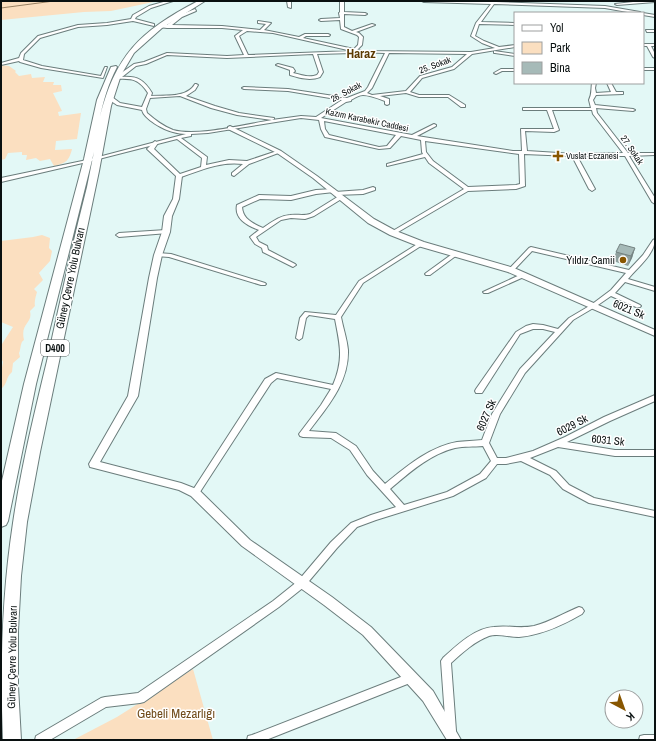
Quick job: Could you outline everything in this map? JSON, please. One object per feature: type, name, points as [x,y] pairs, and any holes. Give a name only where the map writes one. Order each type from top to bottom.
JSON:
[{"type":"highway","name":"Güney Çevre Yolu Bulvarı","points":[[12,740],[10,651],[11,610],[20,522],[92,160],[99,103],[105,84],[118,60],[125,51],[160,26],[202,1]]},
{"type":"highway","name":"Güney Çevre Yolu Bulvarı","points":[[1,521],[29,390],[72,213],[92,160],[116,78],[125,61],[134,49],[160,26],[194,6]]},
{"type":"street","points":[[133,20],[134,16],[150,8],[171,1]]},
{"type":"street","points":[[289,1],[290,8]]},
{"type":"street","points":[[342,1],[342,28],[361,37],[360,45],[355,50]]},
{"type":"street","points":[[424,1],[605,6]]},
{"type":"street","points":[[581,1],[633,12]]},
{"type":"street","points":[[618,4],[655,1]]},
{"type":"street","points":[[494,2],[478,22],[473,36],[483,42],[500,48]]},
{"type":"street","points":[[160,26],[181,16],[194,6]]},
{"type":"street","points":[[341,14],[365,14]]},
{"type":"street","points":[[644,14],[655,16]]},
{"type":"street","points":[[321,20],[341,19]]},
{"type":"street","points":[[21,59],[22,54],[39,37],[78,26],[133,20],[160,26],[262,30],[360,51],[387,53],[471,53],[514,46]]},
{"type":"street","points":[[259,22],[269,23],[262,30]]},
{"type":"street","points":[[478,22],[514,24]]},
{"type":"street","points":[[352,32],[373,25]]},
{"type":"street","points":[[247,29],[238,36],[247,56]]},
{"type":"street","points":[[647,31],[655,31]]},
{"type":"street","points":[[289,35],[298,32]]},
{"type":"street","points":[[300,37],[305,35],[328,35]]},
{"type":"street","points":[[644,45],[655,44]]},
{"type":"street","points":[[648,45],[655,57]]},
{"type":"street","points":[[116,78],[135,65],[145,63],[167,54],[227,57],[346,53],[360,51]]},
{"type":"street","points":[[486,51],[514,55]]},
{"type":"street","points":[[278,65],[292,69],[293,71],[291,74],[314,78],[319,76],[321,72],[315,53]]},
{"type":"street","name":"26. Sokak","points":[[320,118],[370,88],[387,53]]},
{"type":"street","name":"25. Sokak","points":[[406,92],[421,77],[452,68],[471,53]]},
{"type":"street","points":[[1,64],[21,59]]},
{"type":"street","points":[[21,59],[21,61],[41,67],[102,77],[106,68]]},
{"type":"street","points":[[644,69],[655,70]]},
{"type":"street","points":[[496,73],[501,70],[514,70]]},
{"type":"street","points":[[110,98],[119,104],[144,109],[149,97],[150,92],[142,81],[131,77],[116,78]]},
{"type":"street","points":[[592,108],[591,100],[594,94],[594,84]]},
{"type":"street","points":[[610,84],[614,93]]},
{"type":"street","points":[[183,96],[194,89],[196,85]]},
{"type":"street","points":[[244,88],[288,90],[349,100]]},
{"type":"street","points":[[372,96],[406,92],[419,96],[450,96],[463,106]]},
{"type":"street","points":[[362,93],[386,100],[387,104]]},
{"type":"street","points":[[594,94],[622,93]]},
{"type":"street","points":[[149,97],[183,96],[213,107],[239,114],[278,120]]},
{"type":"street","points":[[525,109],[592,108],[633,110]]},
{"type":"street","name":"27. Sokak","points":[[592,108],[626,154],[655,202]]},
{"type":"street","name":"Kazım Karabekir Caddesi","points":[[144,109],[146,114],[161,126],[169,130],[186,133],[200,133],[297,117],[320,118],[399,135],[523,152],[574,155],[655,154]]},
{"type":"street","points":[[393,233],[467,189],[516,187],[522,185],[523,131],[525,129],[556,130],[557,127],[549,109]]},
{"type":"street","points":[[320,118],[327,136],[379,148],[388,147],[399,135]]},
{"type":"street","points":[[412,137],[434,125]]},
{"type":"street","name":"6021 Sk","points":[[230,128],[279,152],[337,194],[371,221],[393,233],[421,244],[511,270],[655,333]]},
{"type":"street","points":[[1,180],[92,160],[155,143],[200,133]]},
{"type":"street","points":[[178,138],[205,158],[203,169]]},
{"type":"street","points":[[423,139],[424,152],[431,162],[467,189]]},
{"type":"street","points":[[155,143],[150,150],[158,155],[179,176]]},
{"type":"street","points":[[234,174],[247,163],[279,152]]},
{"type":"street","points":[[389,165],[426,155]]},
{"type":"street","points":[[574,155],[592,189]]},
{"type":"street","points":[[179,176],[219,163],[234,160],[247,163]]},
{"type":"street","points":[[179,176],[176,198],[168,216],[166,232],[158,255],[133,396],[94,464],[181,487],[195,493],[246,543],[368,631],[428,696],[452,737]]},
{"type":"street","points":[[264,230],[249,224],[241,218],[239,206],[259,197],[290,198],[316,192],[337,194],[364,192],[373,189]]},
{"type":"street","points":[[293,265],[265,252],[265,247],[253,238],[279,219],[291,216],[305,217],[312,215],[337,194]]},
{"type":"street","points":[[119,235],[166,232]]},
{"type":"street","name":"6027 Sk","points":[[495,461],[485,443],[496,414],[522,371],[571,319],[593,306],[610,293],[645,256],[655,241]]},
{"type":"street","points":[[402,508],[370,473],[353,448],[333,435],[303,434],[336,388],[343,369],[344,353],[338,318],[361,282],[421,244]]},
{"type":"street","points":[[511,270],[531,249],[630,272]]},
{"type":"street","points":[[428,274],[455,254]]},
{"type":"street","points":[[158,255],[169,255],[263,284]]},
{"type":"street","points":[[486,292],[524,275]]},
{"type":"street","points":[[623,279],[655,289]]},
{"type":"street","points":[[610,293],[638,306]]},
{"type":"street","points":[[300,338],[303,318],[307,313],[338,318]]},
{"type":"street","points":[[479,391],[518,333],[527,327],[540,326],[559,331]]},
{"type":"street","points":[[195,493],[268,381],[276,375],[336,388]]},
{"type":"street","name":"6029 Sk","points":[[495,461],[502,462],[522,458],[559,444],[608,419],[655,398]]},
{"type":"street","points":[[385,489],[407,471],[437,452],[456,445],[485,443]]},
{"type":"street","name":"6031 Sk","points":[[559,444],[615,453],[655,453]]},
{"type":"street","points":[[522,458],[553,473],[566,487],[592,501],[655,514]]},
{"type":"street","points":[[40,740],[106,702],[140,698],[276,604],[301,584],[334,545],[354,525],[402,508],[450,494],[484,476],[495,461]]},
{"type":"street","points":[[452,737],[446,661],[466,644],[492,631],[520,632],[533,630],[568,618],[579,611]]},
{"type":"street","points":[[252,740],[411,678]]},
{"type":"street","points":[[644,740],[653,740]]},
{"type":"green space","points":[[1,1],[158,1],[111,11],[84,12],[1,20]]},
{"type":"green space","points":[[1,65],[9,66],[16,71],[15,72],[19,76],[31,74],[32,78],[45,77],[43,82],[54,82],[53,85],[61,85],[62,91],[53,93],[62,111],[58,112],[59,116],[81,113],[77,139],[56,141],[55,150],[72,149],[68,159],[61,164],[54,166],[50,159],[40,161],[36,158],[26,160],[27,155],[22,155],[22,152],[8,153],[5,159],[1,160]]},
{"type":"green space","points":[[42,235],[50,238],[49,248],[52,251],[50,261],[39,273],[43,280],[34,289],[37,292],[35,306],[30,311],[30,318],[25,326],[23,334],[24,340],[21,344],[19,353],[20,357],[13,363],[12,372],[1,389],[3,362],[2,344],[13,327],[1,322],[1,241]]},
{"type":"green space","name":"Gebeli Mezarlığı","points":[[193,669],[213,740],[73,740],[117,717]]},
{"type":"building","points":[[620,244],[635,248],[631,256],[616,252]]},
{"type":"waterway","points":[[1,8],[54,1]]},
{"type":"place","name":"Vuslat Eczanesi","points":[[558,156]]},
{"type":"place","name":"Yıldız Camii","points":[[623,260]]},
{"type":"district","name":"Haraz","points":[[361,53]]}]
